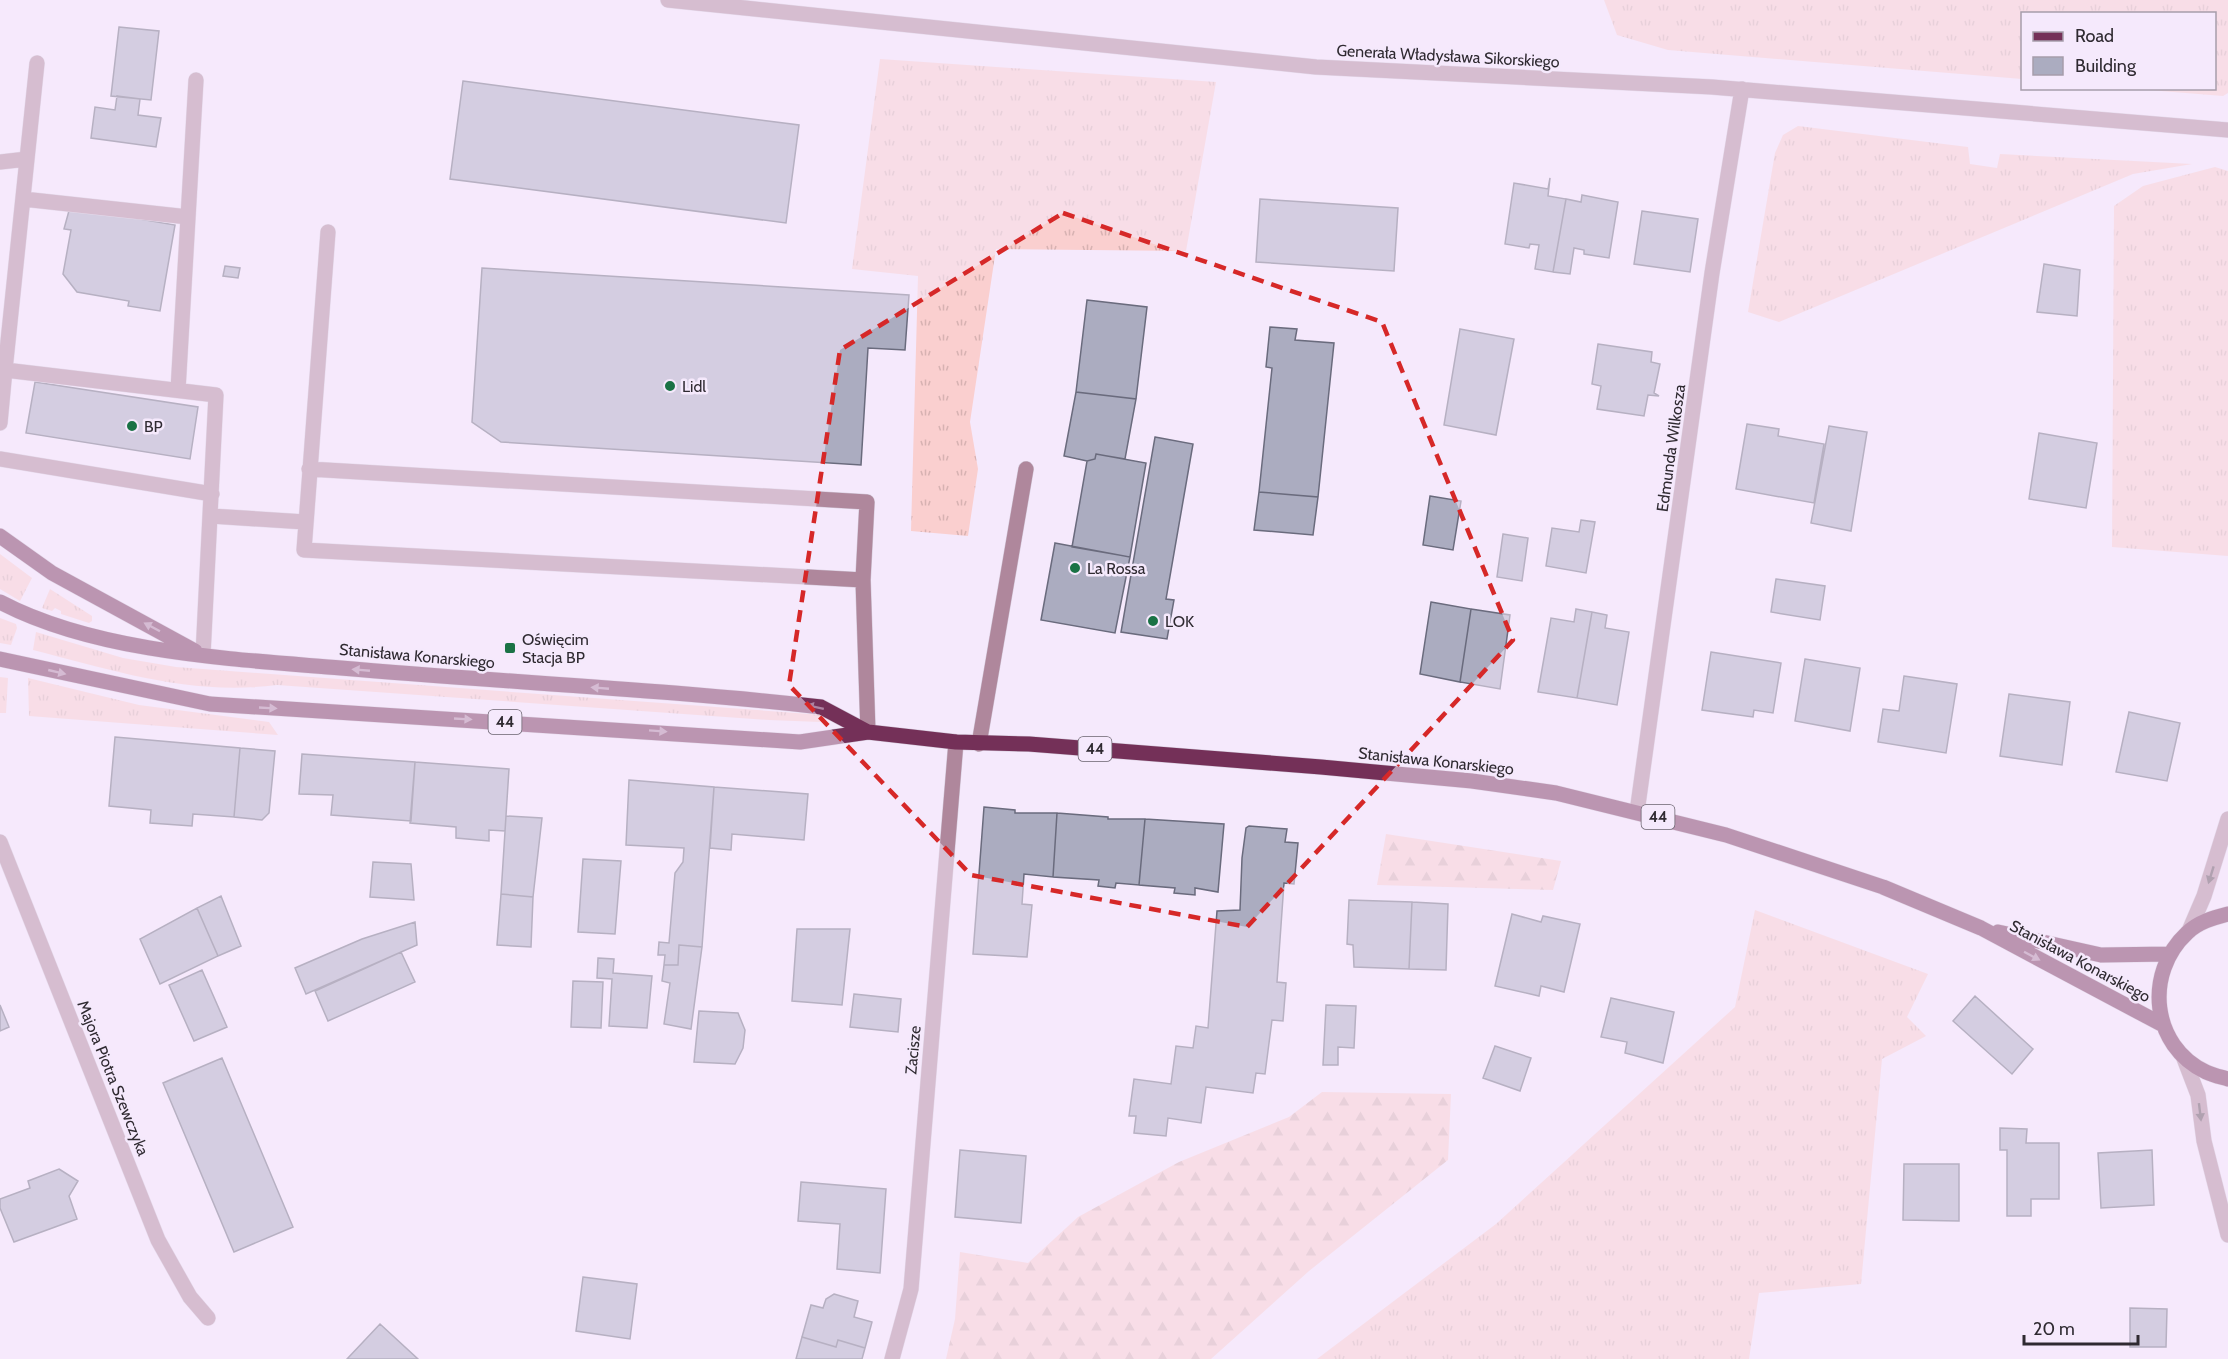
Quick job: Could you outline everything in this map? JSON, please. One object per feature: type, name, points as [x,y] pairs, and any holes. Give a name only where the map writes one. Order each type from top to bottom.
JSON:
[{"type":"main road","points":[[0,536],[52,573],[203,655]]},
{"type":"main road","name":"Stanisława Konarskiego","points":[[0,602],[29,617],[143,647],[203,655],[787,703],[821,707],[868,732]]},
{"type":"main road","name":"Stanisława Konarskiego","points":[[0,659],[210,704],[605,727],[800,742],[868,732],[979,744],[1029,744],[1472,781],[1556,794],[1726,834],[1883,887],[1981,928],[2163,1025]]},
{"type":"main road","name":"Stanisława Konarskiego","points":[[2228,914],[2208,919],[2189,931],[2169,954],[2161,977],[2158,1001],[2163,1025],[2183,1056],[2206,1072],[2228,1079]]},
{"type":"main road","name":"Stanisława Konarskiego","points":[[1981,928],[2101,955],[2169,954]]},
{"type":"street","name":"Generała Władysława Sikorskiego","points":[[668,0],[1316,67],[1742,89],[2228,130]]},
{"type":"street","points":[[0,423],[37,63]]},
{"type":"street","points":[[178,390],[196,80]]},
{"type":"street","name":"Edmunda Wilkosza","points":[[1637,812],[1712,273],[1742,89]]},
{"type":"street","points":[[0,162],[27,159]]},
{"type":"street","points":[[23,199],[188,217]]},
{"type":"street","points":[[328,232],[304,550],[863,580]]},
{"type":"street","points":[[5,370],[216,395],[203,655]]},
{"type":"street","points":[[0,459],[212,494]]},
{"type":"street","points":[[309,469],[867,502],[863,580],[868,732]]},
{"type":"street","points":[[979,744],[1026,469]]},
{"type":"street","points":[[211,516],[305,522]]},
{"type":"street","name":"Zacisze","points":[[892,1359],[911,1289],[956,742]]},
{"type":"street","points":[[2189,931],[2205,896],[2228,819]]},
{"type":"street","name":"Majora Piotra Szewczyka","points":[[0,842],[158,1240],[190,1297],[208,1318]]},
{"type":"street","points":[[2183,1056],[2198,1095],[2204,1141],[2228,1235]]},
{"type":"highlighted area","points":[[1063,213],[1382,322],[1513,640],[1247,927],[971,875],[789,685],[840,350]]},
{"type":"green space","points":[[1604,0],[2228,0],[2228,93],[2223,96],[2148,90],[2216,90],[2216,12],[2021,12],[2021,79],[1668,50],[1617,35]]},
{"type":"green space","points":[[880,59],[1216,82],[1186,251],[996,249],[970,422],[978,469],[968,536],[911,531],[918,276],[852,269]]},
{"type":"green space","points":[[1798,126],[1968,147],[1970,164],[1997,168],[2000,154],[2192,164],[2133,174],[1779,322],[1748,312],[1775,153],[1783,135]]},
{"type":"green space","points":[[2215,167],[2228,171],[2228,556],[2112,547],[2114,206],[2143,186]]},
{"type":"green space","points":[[0,554],[32,578],[20,601],[0,589]]},
{"type":"green space","points":[[50,589],[92,616],[92,621],[89,623],[61,614],[61,611],[55,608],[52,611],[42,608]]},
{"type":"green space","points":[[0,618],[16,624],[17,628],[11,645],[0,643]]},
{"type":"green space","points":[[36,632],[123,658],[176,667],[823,715],[825,718],[820,722],[769,720],[277,685],[245,688],[183,684],[154,680],[33,650]]},
{"type":"green space","points":[[0,677],[8,678],[6,713],[0,713]]},
{"type":"green space","points":[[28,678],[139,705],[269,722],[278,735],[29,716]]},
{"type":"green space","points":[[1386,834],[1561,861],[1553,890],[1377,885]]},
{"type":"green space","points":[[1755,910],[1928,974],[1907,1017],[1926,1036],[1882,1059],[1861,1284],[1759,1293],[1749,1359],[1317,1359],[1496,1224],[1735,1007]]},
{"type":"green space","points":[[1322,1092],[1451,1094],[1448,1160],[1309,1271],[1211,1359],[946,1359],[955,1319],[960,1252],[1028,1263],[1078,1217],[1179,1162],[1289,1117]]},
{"type":"building","points":[[119,27],[159,31],[151,100],[111,96]]},
{"type":"building","points":[[463,81],[799,125],[786,223],[450,179]]},
{"type":"building","points":[[117,96],[140,99],[138,115],[161,118],[156,147],[91,138],[95,107],[115,110]]},
{"type":"building","points":[[1550,178],[1548,196],[1566,199],[1553,272],[1535,269],[1539,245],[1530,244],[1529,248],[1505,244],[1514,183],[1548,189]]},
{"type":"building","points":[[1582,195],[1618,202],[1609,258],[1584,254],[1584,250],[1574,248],[1570,274],[1553,272],[1566,199],[1581,202]]},
{"type":"building","points":[[1260,199],[1398,208],[1394,271],[1256,262]]},
{"type":"building","points":[[70,207],[175,225],[160,311],[128,306],[129,301],[77,292],[63,274],[71,230],[64,229]]},
{"type":"building","points":[[1642,211],[1698,219],[1690,272],[1634,264]]},
{"type":"building","points":[[2044,264],[2080,270],[2077,316],[2037,312]]},
{"type":"building","points":[[225,266],[240,268],[238,278],[223,276]]},
{"type":"building","name":"Lidl","points":[[482,268],[909,295],[905,350],[868,348],[861,465],[501,442],[472,422]]},
{"type":"building","points":[[1087,300],[1147,307],[1136,399],[1076,392]]},
{"type":"building","points":[[1270,327],[1297,329],[1295,340],[1334,343],[1318,497],[1259,492],[1272,368],[1266,367]]},
{"type":"building","points":[[1460,329],[1514,339],[1496,435],[1444,425]]},
{"type":"building","points":[[1598,344],[1652,352],[1651,362],[1660,364],[1654,393],[1659,396],[1648,395],[1644,416],[1597,409],[1601,386],[1592,384]]},
{"type":"building","points":[[35,382],[198,407],[190,459],[26,433]]},
{"type":"building","points":[[1076,392],[1136,399],[1125,459],[1096,454],[1095,459],[1087,461],[1064,456]]},
{"type":"building","points":[[1747,424],[1779,429],[1778,436],[1824,444],[1814,503],[1736,489]]},
{"type":"building","points":[[1829,426],[1867,432],[1851,531],[1811,523]]},
{"type":"building","points":[[2039,433],[2097,443],[2086,508],[2029,499]]},
{"type":"building","points":[[1155,437],[1193,444],[1166,599],[1174,600],[1167,639],[1121,632]]},
{"type":"building","points":[[1096,454],[1146,463],[1130,557],[1072,547],[1087,461],[1095,459]]},
{"type":"building","points":[[1259,492],[1318,497],[1313,535],[1254,530]]},
{"type":"building","points":[[1430,496],[1461,501],[1453,550],[1423,545]]},
{"type":"building","points":[[1581,520],[1595,522],[1586,573],[1546,566],[1552,528],[1579,532]]},
{"type":"building","points":[[1503,534],[1528,538],[1522,581],[1497,577]]},
{"type":"building","points":[[1055,543],[1130,557],[1115,633],[1041,620]]},
{"type":"building","points":[[1776,579],[1825,586],[1820,620],[1771,612]]},
{"type":"building","points":[[1431,602],[1471,609],[1460,682],[1420,674]]},
{"type":"building","points":[[1471,609],[1510,615],[1500,689],[1460,682]]},
{"type":"building","points":[[1576,609],[1592,612],[1577,698],[1538,692],[1551,618],[1574,622]]},
{"type":"building","points":[[1592,612],[1607,615],[1605,628],[1629,632],[1617,705],[1577,698]]},
{"type":"building","points":[[1711,652],[1781,663],[1773,713],[1754,710],[1753,717],[1702,710]]},
{"type":"building","points":[[1805,659],[1860,668],[1850,731],[1795,721]]},
{"type":"building","points":[[1904,676],[1957,684],[1946,753],[1878,742],[1883,709],[1899,711]]},
{"type":"building","points":[[2009,694],[2070,702],[2062,765],[2000,756]]},
{"type":"building","points":[[2129,712],[2180,723],[2167,781],[2116,772]]},
{"type":"building","points":[[115,737],[240,748],[234,817],[193,814],[192,826],[150,823],[151,810],[109,806]]},
{"type":"building","points":[[240,748],[275,751],[269,813],[262,820],[234,817]]},
{"type":"building","points":[[302,754],[415,762],[411,821],[331,815],[333,795],[299,794]]},
{"type":"building","points":[[415,762],[509,769],[505,831],[489,830],[489,841],[456,838],[456,827],[410,823]]},
{"type":"building","points":[[629,780],[714,787],[702,947],[679,945],[678,965],[664,965],[665,955],[658,955],[659,942],[669,943],[675,873],[683,862],[684,848],[626,845]]},
{"type":"building","points":[[714,787],[808,794],[804,840],[732,834],[731,850],[710,848]]},
{"type":"building","points":[[984,807],[1015,810],[1015,813],[1057,813],[1053,877],[1024,874],[1022,904],[1032,905],[1027,957],[973,954]]},
{"type":"building","points":[[1057,813],[1108,817],[1108,819],[1145,819],[1139,885],[1116,883],[1115,888],[1098,886],[1099,880],[1053,877]]},
{"type":"building","points":[[506,816],[542,818],[533,897],[501,894]]},
{"type":"building","points":[[1145,819],[1224,824],[1218,892],[1195,888],[1195,895],[1174,893],[1175,888],[1139,885]]},
{"type":"building","points":[[1249,826],[1287,829],[1285,842],[1298,843],[1294,884],[1284,883],[1277,982],[1286,983],[1283,1021],[1272,1020],[1265,1074],[1256,1073],[1253,1093],[1206,1087],[1201,1123],[1168,1118],[1166,1136],[1134,1133],[1136,1116],[1129,1116],[1134,1079],[1171,1084],[1176,1046],[1193,1048],[1196,1026],[1208,1028],[1217,911],[1240,910],[1242,858],[1246,828]]},
{"type":"building","points":[[583,859],[621,861],[615,934],[578,932]]},
{"type":"building","points":[[373,862],[411,864],[414,900],[370,897]]},
{"type":"building","points":[[501,894],[533,897],[531,947],[497,945]]},
{"type":"building","points":[[221,896],[241,946],[218,956],[197,908]]},
{"type":"building","points":[[1349,900],[1412,902],[1409,969],[1354,967],[1353,945],[1347,944]]},
{"type":"building","points":[[1412,902],[1448,904],[1446,970],[1409,969]]},
{"type":"building","points":[[197,908],[218,956],[160,984],[140,939]]},
{"type":"building","points":[[1512,914],[1541,922],[1543,916],[1580,924],[1564,992],[1541,986],[1539,996],[1495,986]]},
{"type":"building","points":[[415,922],[417,945],[306,994],[295,968],[362,939]]},
{"type":"building","points":[[797,929],[850,929],[842,1005],[792,1001]]},
{"type":"building","points":[[679,945],[702,947],[691,1029],[664,1024],[670,983],[662,981],[664,965],[678,965]]},
{"type":"building","points":[[401,952],[415,982],[328,1021],[315,991]]},
{"type":"building","points":[[598,958],[614,959],[613,973],[652,976],[647,1028],[609,1026],[612,979],[597,978]]},
{"type":"building","points":[[202,970],[227,1027],[194,1041],[169,985]]},
{"type":"building","points":[[573,981],[603,982],[601,1028],[571,1027]]},
{"type":"building","points":[[854,994],[901,999],[898,1032],[850,1027]]},
{"type":"building","points":[[1975,996],[2033,1049],[2012,1074],[1953,1021]]},
{"type":"building","points":[[1611,998],[1674,1012],[1663,1063],[1625,1053],[1627,1042],[1601,1037]]},
{"type":"building","points":[[0,1005],[9,1027],[0,1031]]},
{"type":"building","points":[[1326,1005],[1356,1006],[1354,1048],[1338,1047],[1338,1065],[1323,1065]]},
{"type":"building","points":[[699,1011],[738,1013],[745,1030],[743,1048],[735,1064],[694,1062]]},
{"type":"building","points":[[1495,1046],[1531,1058],[1520,1091],[1483,1078]]},
{"type":"building","points":[[222,1058],[293,1227],[234,1252],[163,1083]]},
{"type":"building","points":[[2000,1128],[2027,1129],[2026,1143],[2059,1143],[2059,1199],[2031,1199],[2031,1216],[2007,1216],[2007,1150],[2000,1150]]},
{"type":"building","points":[[960,1150],[1026,1156],[1021,1223],[955,1217]]},
{"type":"building","points":[[2152,1150],[2154,1205],[2101,1208],[2098,1153]]},
{"type":"building","points":[[1904,1164],[1959,1164],[1959,1221],[1903,1220]]},
{"type":"building","points":[[59,1169],[78,1181],[69,1196],[77,1219],[14,1242],[0,1208],[0,1199],[30,1188],[28,1181]]},
{"type":"building","points":[[801,1182],[886,1189],[880,1273],[837,1269],[840,1224],[798,1221]]},
{"type":"building","points":[[583,1277],[637,1284],[630,1339],[576,1331]]},
{"type":"building","points":[[834,1294],[858,1301],[854,1317],[872,1322],[865,1348],[838,1340],[836,1347],[802,1337],[811,1305],[823,1308],[826,1299]]},
{"type":"building","points":[[2130,1308],[2167,1309],[2166,1347],[2130,1347]]},
{"type":"building","points":[[380,1324],[418,1359],[347,1359]]},
{"type":"building","points":[[802,1337],[836,1347],[838,1340],[865,1348],[862,1359],[796,1359]]},
{"type":"place","name":"Lidl","points":[[670,386]]},
{"type":"place","name":"BP","points":[[132,426]]},
{"type":"place","name":"La Rossa","points":[[1075,568]]},
{"type":"place","name":"LOK","points":[[1153,621]]},
{"type":"place","name":"Oświęcim Stacja BP","points":[[510,648]]}]
